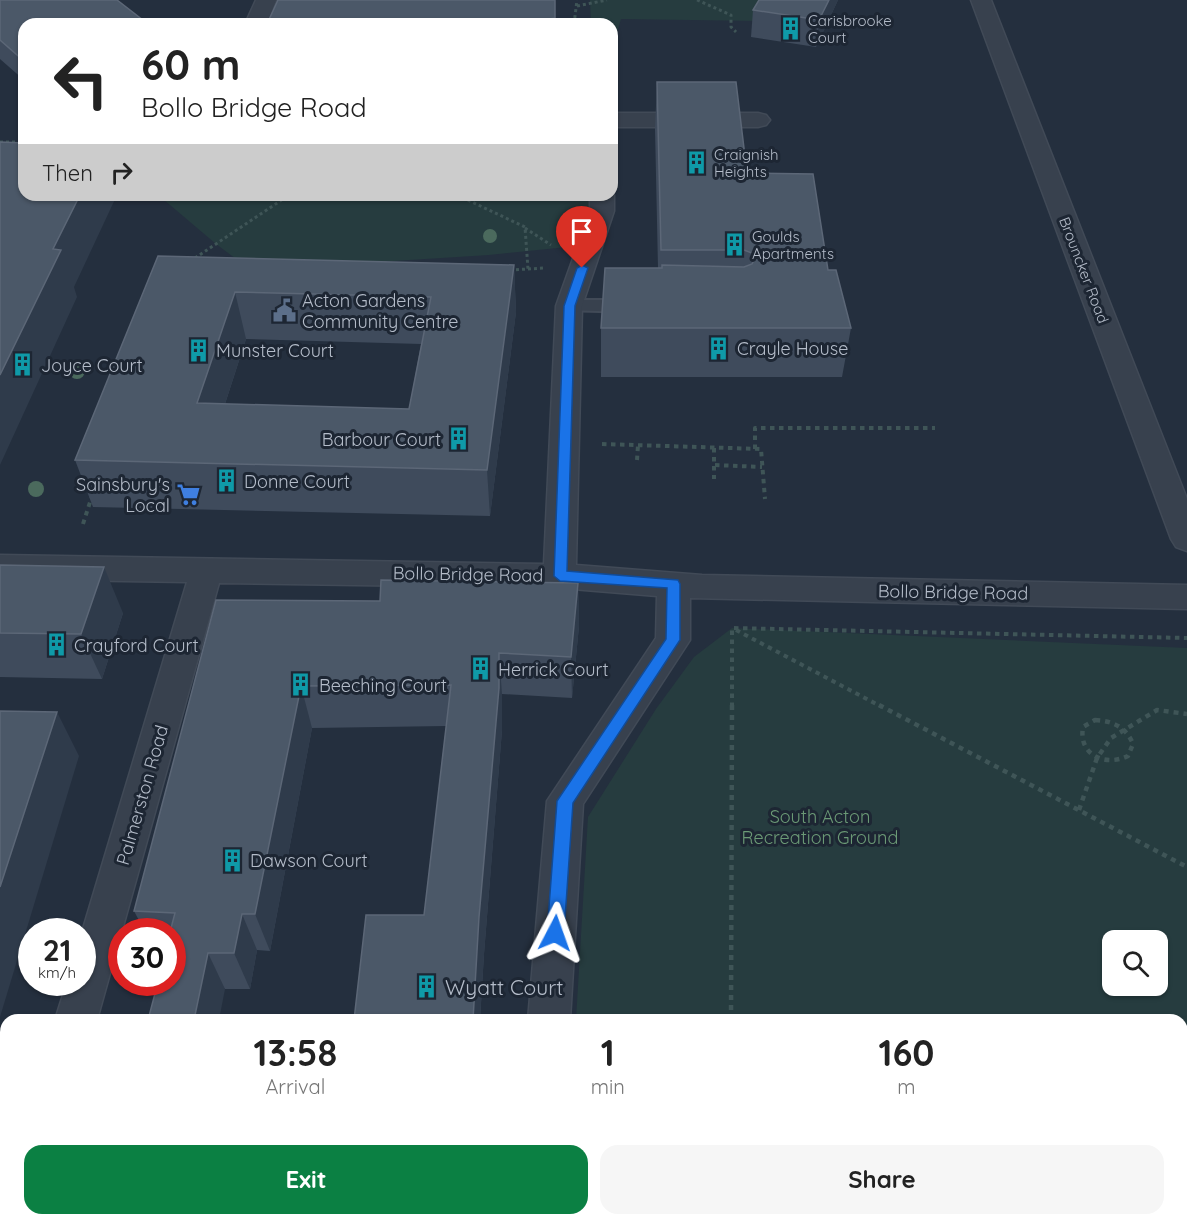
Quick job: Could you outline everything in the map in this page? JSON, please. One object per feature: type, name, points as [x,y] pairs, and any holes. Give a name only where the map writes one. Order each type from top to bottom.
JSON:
[{"type":"street","points":[[258,18],[266,0]]},
{"type":"street","name":"Brouncker Road","points":[[981,0],[1187,539]]},
{"type":"street","points":[[618,120],[758,120]]},
{"type":"street","points":[[560,576],[569,306],[602,211],[602,201]]},
{"type":"street","name":"Bollo Bridge Road","points":[[0,567],[560,576],[688,585],[1187,597]]},
{"type":"street","name":"Palmerston Road","points":[[78,1014],[207,569]]},
{"type":"street","points":[[549,1014],[565,801],[673,640],[688,585]]},
{"type":"lane","points":[[569,306],[648,306]]},
{"type":"path","points":[[575,18],[577,0]]},
{"type":"path","points":[[577,6],[608,0]]},
{"type":"path","points":[[697,0],[731,15],[731,27],[736,32]]},
{"type":"path","points":[[0,142],[18,142]]},
{"type":"path","points":[[187,263],[280,201]]},
{"type":"path","points":[[470,201],[525,227],[554,247]]},
{"type":"path","points":[[525,227],[528,269]]},
{"type":"path","points":[[504,270],[546,268]]},
{"type":"path","points":[[755,449],[755,428],[935,428]]},
{"type":"path","points":[[598,444],[761,449],[765,499]]},
{"type":"path","points":[[637,460],[638,445]]},
{"type":"path","points":[[714,448],[714,480]]},
{"type":"path","points":[[715,465],[762,467]]},
{"type":"path","points":[[83,525],[92,496]]},
{"type":"path","points":[[688,585],[732,628],[1187,867]]},
{"type":"path","points":[[732,628],[1187,638]]},
{"type":"path","points":[[731,1014],[732,628]]},
{"type":"path","points":[[1079,810],[1097,758],[1111,738],[1157,710],[1187,714]]},
{"type":"path","points":[[1095,720],[1103,720],[1123,729],[1131,737],[1133,744],[1128,756],[1115,762],[1097,758],[1084,747],[1081,740],[1083,728],[1095,720]]},
{"type":"green space","points":[[590,0],[771,0],[759,21],[621,19],[618,29],[618,18],[591,18]]},
{"type":"green space","points":[[165,201],[598,201],[587,245],[489,255],[251,270]]},
{"type":"green space","name":"South Acton Recreation Ground","points":[[732,628],[1187,648],[1187,1014],[576,1014],[588,817],[656,709],[694,657]]},
{"type":"building","points":[[0,0],[117,0],[140,18],[18,18],[18,56],[0,40]]},
{"type":"building","points":[[278,0],[555,0],[555,18],[270,18]]},
{"type":"building","points":[[759,0],[829,0],[819,20],[753,10]]},
{"type":"building","points":[[657,82],[736,82],[747,173],[813,174],[828,270],[836,270],[851,328],[601,328],[605,268],[662,268],[662,265],[744,267],[752,264],[755,259],[752,253],[744,250],[661,250]]},
{"type":"building","points":[[0,142],[18,143],[18,201],[77,201],[53,249],[61,250],[0,375]]},
{"type":"building","points":[[158,256],[514,265],[487,470],[75,460]],"holes":[[[235,292],[431,297],[409,409],[197,403]]]},
{"type":"building","points":[[0,565],[104,567],[81,634],[0,633]]},
{"type":"building","points":[[381,580],[578,583],[571,657],[499,653],[499,688],[479,917],[473,1014],[355,1014],[366,915],[424,915],[451,685],[301,686],[255,914],[242,914],[234,953],[208,953],[195,1014],[150,1014],[154,996],[186,996],[186,918],[174,918],[175,913],[134,911],[216,600],[380,601]]},
{"type":"building","points":[[0,711],[57,712],[0,887]]},
{"type":"place","name":"Carisbrooke Court","points":[[790,29]]},
{"type":"place","name":"Craignish Heights","points":[[696,163]]},
{"type":"place","name":"Goulds Apartments","points":[[734,245]]},
{"type":"place","name":"Acton Gardens Community Centre","points":[[284,310]]},
{"type":"place","name":"Crayle House","points":[[719,348]]},
{"type":"place","name":"Munster Court","points":[[198,350]]},
{"type":"place","name":"Joyce Court","points":[[23,365]]},
{"type":"place","name":"Barbour Court","points":[[459,439]]},
{"type":"place","name":"Donne Court","points":[[226,481]]},
{"type":"place","name":"Sainsbury's Local","points":[[188,494]]},
{"type":"place","name":"Crayford Court","points":[[56,645]]},
{"type":"place","name":"Herrick Court","points":[[480,669]]},
{"type":"place","name":"Beeching Court","points":[[301,685]]},
{"type":"place","name":"Dawson Court","points":[[232,860]]},
{"type":"place","name":"Wyatt Court","points":[[427,987]]},
{"type":"route","points":[[555,933],[565,801],[643,688],[673,640],[674,584],[560,576],[569,306],[582,268]]}]
